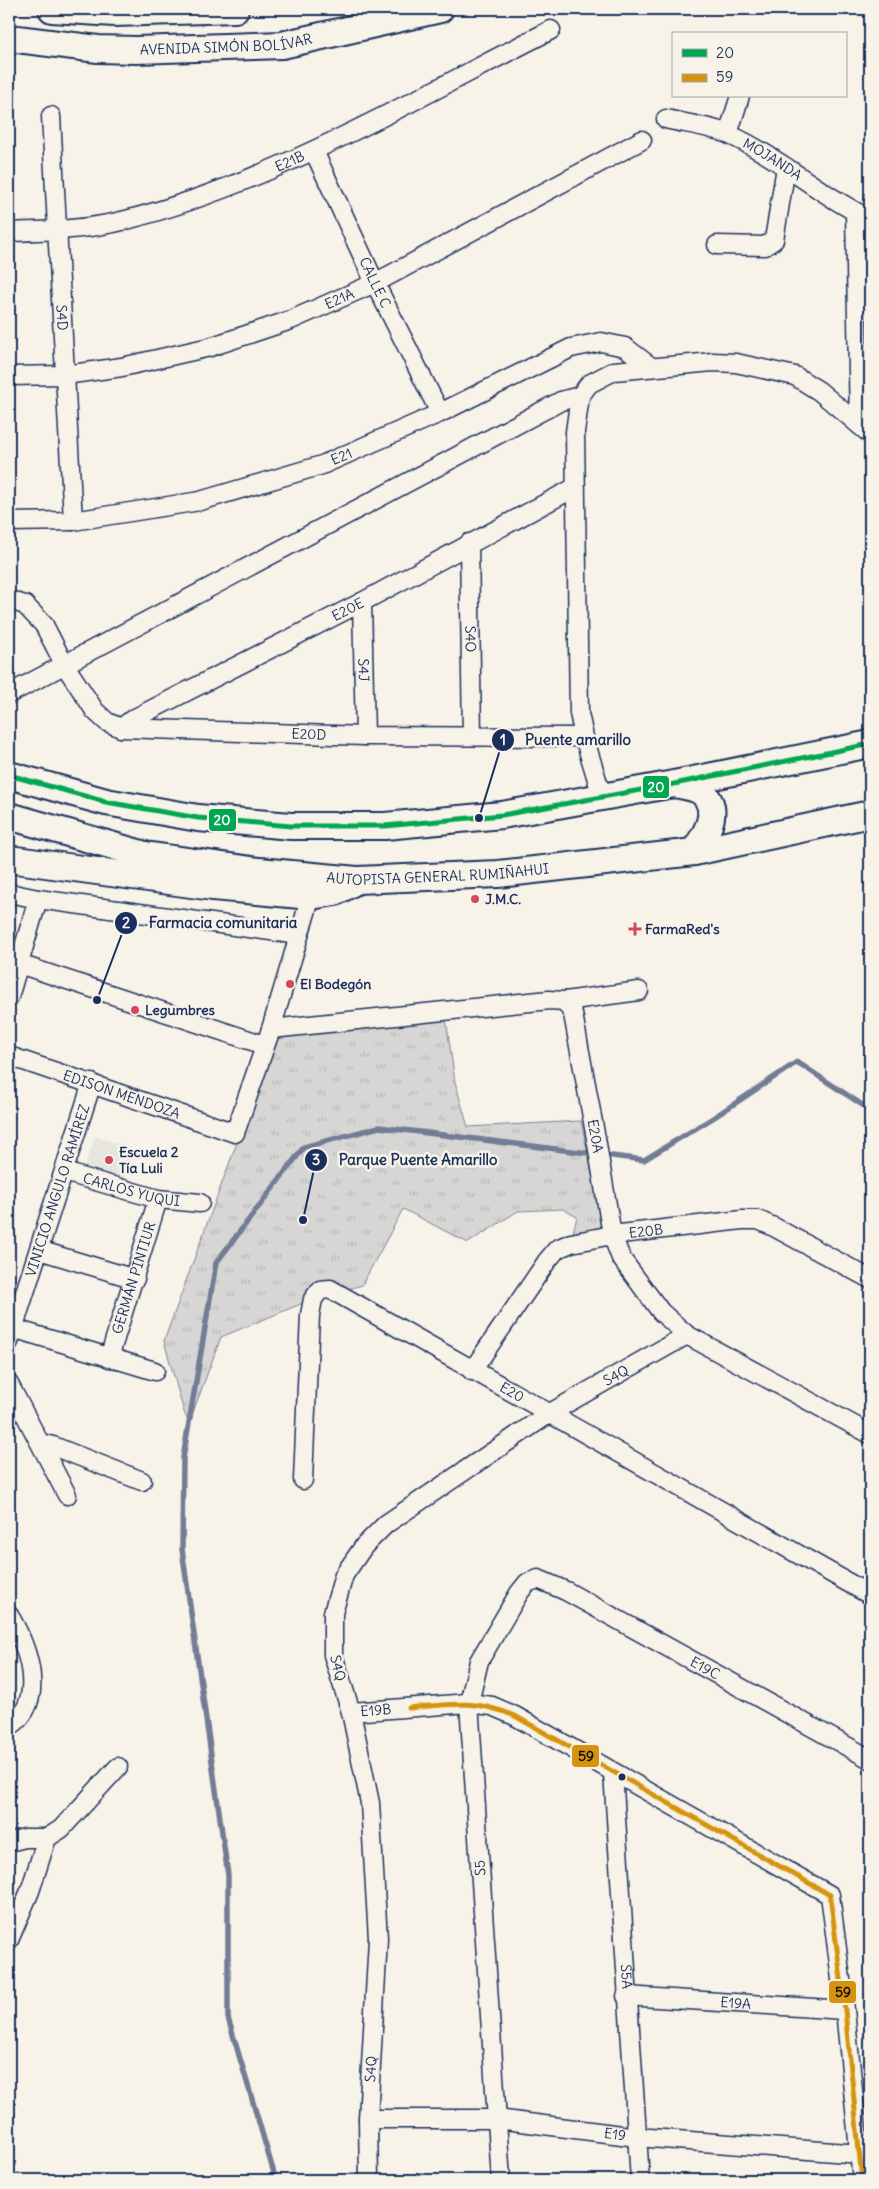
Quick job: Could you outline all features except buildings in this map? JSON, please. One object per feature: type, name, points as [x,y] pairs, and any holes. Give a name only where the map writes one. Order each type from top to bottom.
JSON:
[{"type":"highway","points":[[52,9],[115,13],[235,9]]},
{"type":"highway","name":"AVENIDA SIMÓN BOLÍVAR","points":[[9,38],[117,50],[282,45],[440,9]]},
{"type":"highway","points":[[9,775],[106,802],[198,818],[292,826],[386,826],[479,818],[674,784],[870,744]]},
{"type":"highway","points":[[674,784],[695,788],[704,794],[710,806],[711,820],[707,832],[694,852]]},
{"type":"highway","name":"AUTOPISTA GENERAL RUMIÑAHUI","points":[[9,816],[145,855],[259,871],[357,880],[498,874],[694,852],[870,814]]},
{"type":"highway","points":[[9,859],[213,888],[310,896],[335,892],[357,880]]},
{"type":"street","name":"E21B","points":[[9,232],[58,230],[124,220],[219,192],[314,150],[551,30]]},
{"type":"street","points":[[728,134],[739,98]]},
{"type":"street","name":"S4D","points":[[51,116],[73,521]]},
{"type":"street","name":"MOJANDA","points":[[666,119],[728,134],[786,167],[863,216]]},
{"type":"street","name":"E21A","points":[[9,376],[65,375],[122,367],[210,347],[291,320],[375,283],[642,140]]},
{"type":"street","name":"CALLE C","points":[[314,150],[375,283],[440,413]]},
{"type":"street","points":[[717,245],[765,246],[774,240],[786,167]]},
{"type":"street","points":[[863,216],[865,430]]},
{"type":"street","name":"E21","points":[[9,522],[73,521],[200,501],[322,465],[440,413],[571,348],[601,342],[625,347],[650,366]]},
{"type":"street","points":[[602,796],[584,737],[579,713],[574,488],[575,432],[580,396],[589,384],[614,371],[650,366],[713,362],[736,363],[795,376],[819,391],[865,430]]},
{"type":"street","points":[[9,694],[561,401],[580,396]]},
{"type":"street","name":"E20E","points":[[121,728],[133,718],[362,602],[574,488]]},
{"type":"street","name":"S4O","points":[[469,543],[472,736]]},
{"type":"street","name":"E20D","points":[[9,600],[25,605],[44,625],[64,664],[95,711],[107,722],[121,728],[365,736],[584,737]]},
{"type":"street","name":"S4J","points":[[362,602],[365,736]]},
{"type":"street","points":[[9,893],[38,899],[299,935]]},
{"type":"street","points":[[267,1037],[310,896]]},
{"type":"street","points":[[9,997],[38,899]]},
{"type":"street","points":[[19,964],[267,1037],[549,1000],[565,1001],[639,991]]},
{"type":"street","name":"E20A","points":[[565,1001],[573,1014],[611,1232],[621,1258],[656,1305],[687,1335],[870,1434]]},
{"type":"street","name":"EDISON MENDOZA","points":[[9,1056],[235,1132],[267,1037]]},
{"type":"street","name":"VINICIO ANGULO RAMÍREZ","points":[[10,1333],[39,1250],[92,1083]]},
{"type":"street","name":"CARLOS YUQUI","points":[[64,1172],[158,1199],[200,1203]]},
{"type":"street","name":"GERMÁN PINTIUR","points":[[109,1358],[135,1279],[158,1199]]},
{"type":"street","name":"E20B","points":[[472,1371],[547,1261],[558,1249],[571,1243],[611,1232],[758,1220],[774,1226],[870,1279]]},
{"type":"street","points":[[39,1250],[135,1279]]},
{"type":"street","name":"E20","points":[[303,1480],[310,1315],[313,1299],[320,1290],[330,1289],[870,1595]]},
{"type":"street","points":[[10,1333],[155,1371]]},
{"type":"street","name":"S4Q","points":[[369,2180],[368,2119],[378,1939],[370,1803],[351,1712],[333,1655],[333,1613],[344,1575],[364,1546],[386,1524],[550,1413],[687,1335]]},
{"type":"street","points":[[9,1384],[67,1495]]},
{"type":"street","points":[[40,1444],[53,1446],[142,1481]]},
{"type":"street","name":"S5","points":[[501,2180],[469,1703],[479,1661],[519,1593],[527,1583],[538,1579]]},
{"type":"street","name":"E19C","points":[[538,1579],[566,1591],[870,1759]]},
{"type":"street","points":[[9,1615],[26,1651],[31,1686],[25,1710],[17,1721],[9,1727]]},
{"type":"street","name":"E19B","points":[[351,1712],[469,1703],[492,1706],[516,1716],[830,1895],[845,2010]]},
{"type":"street","points":[[9,1842],[25,1838],[48,1838],[61,1829],[118,1767]]},
{"type":"street","name":"S5A","points":[[613,1773],[626,1996],[640,2180]]},
{"type":"street","points":[[11,1931],[30,1891],[48,1838]]},
{"type":"street","name":"E19A","points":[[626,1996],[845,2010]]},
{"type":"street","points":[[845,2010],[862,2180]]},
{"type":"street","name":"E19","points":[[368,2119],[496,2119],[637,2137],[860,2154]]},
{"type":"shaded area","name":"Escuela 2 Tía Luli","points":[[95,1136],[134,1149],[123,1183],[84,1170]]},
{"type":"green space","points":[[445,1012],[455,1082],[468,1127],[581,1121],[604,1231],[572,1236],[577,1217],[563,1209],[518,1211],[468,1243],[403,1209],[362,1285],[313,1299],[221,1337],[189,1423],[184,1412],[164,1341],[236,1145],[264,1045],[271,1029]]},
{"type":"waterway","points":[[276,2180],[228,2018],[228,1875],[182,1549],[183,1458],[216,1263],[304,1147],[379,1127],[644,1160],[716,1116],[797,1062],[870,1110]]},
{"type":"transit line","name":"20","points":[[9,775],[106,802],[198,818],[291,826],[385,826],[502,815],[674,784],[870,744]]},
{"type":"transit line","name":"59","points":[[409,1708],[463,1704],[487,1707],[515,1716],[830,1895],[845,2010],[862,2180]]},
{"type":"place","name":"Puente amarillo","points":[[479,818]]},
{"type":"place","name":"J.M.C.","points":[[475,899]]},
{"type":"place","name":"FarmaRed's","points":[[635,929]]},
{"type":"place","name":"El Bodegón","points":[[290,984]]},
{"type":"place","name":"Farmacia comunitaria","points":[[97,1000]]},
{"type":"place","name":"Legumbres","points":[[135,1010]]},
{"type":"place","name":"Escuela 2 Tía Luli","points":[[109,1160]]},
{"type":"place","name":"Parque Puente Amarillo","points":[[303,1220]]}]
